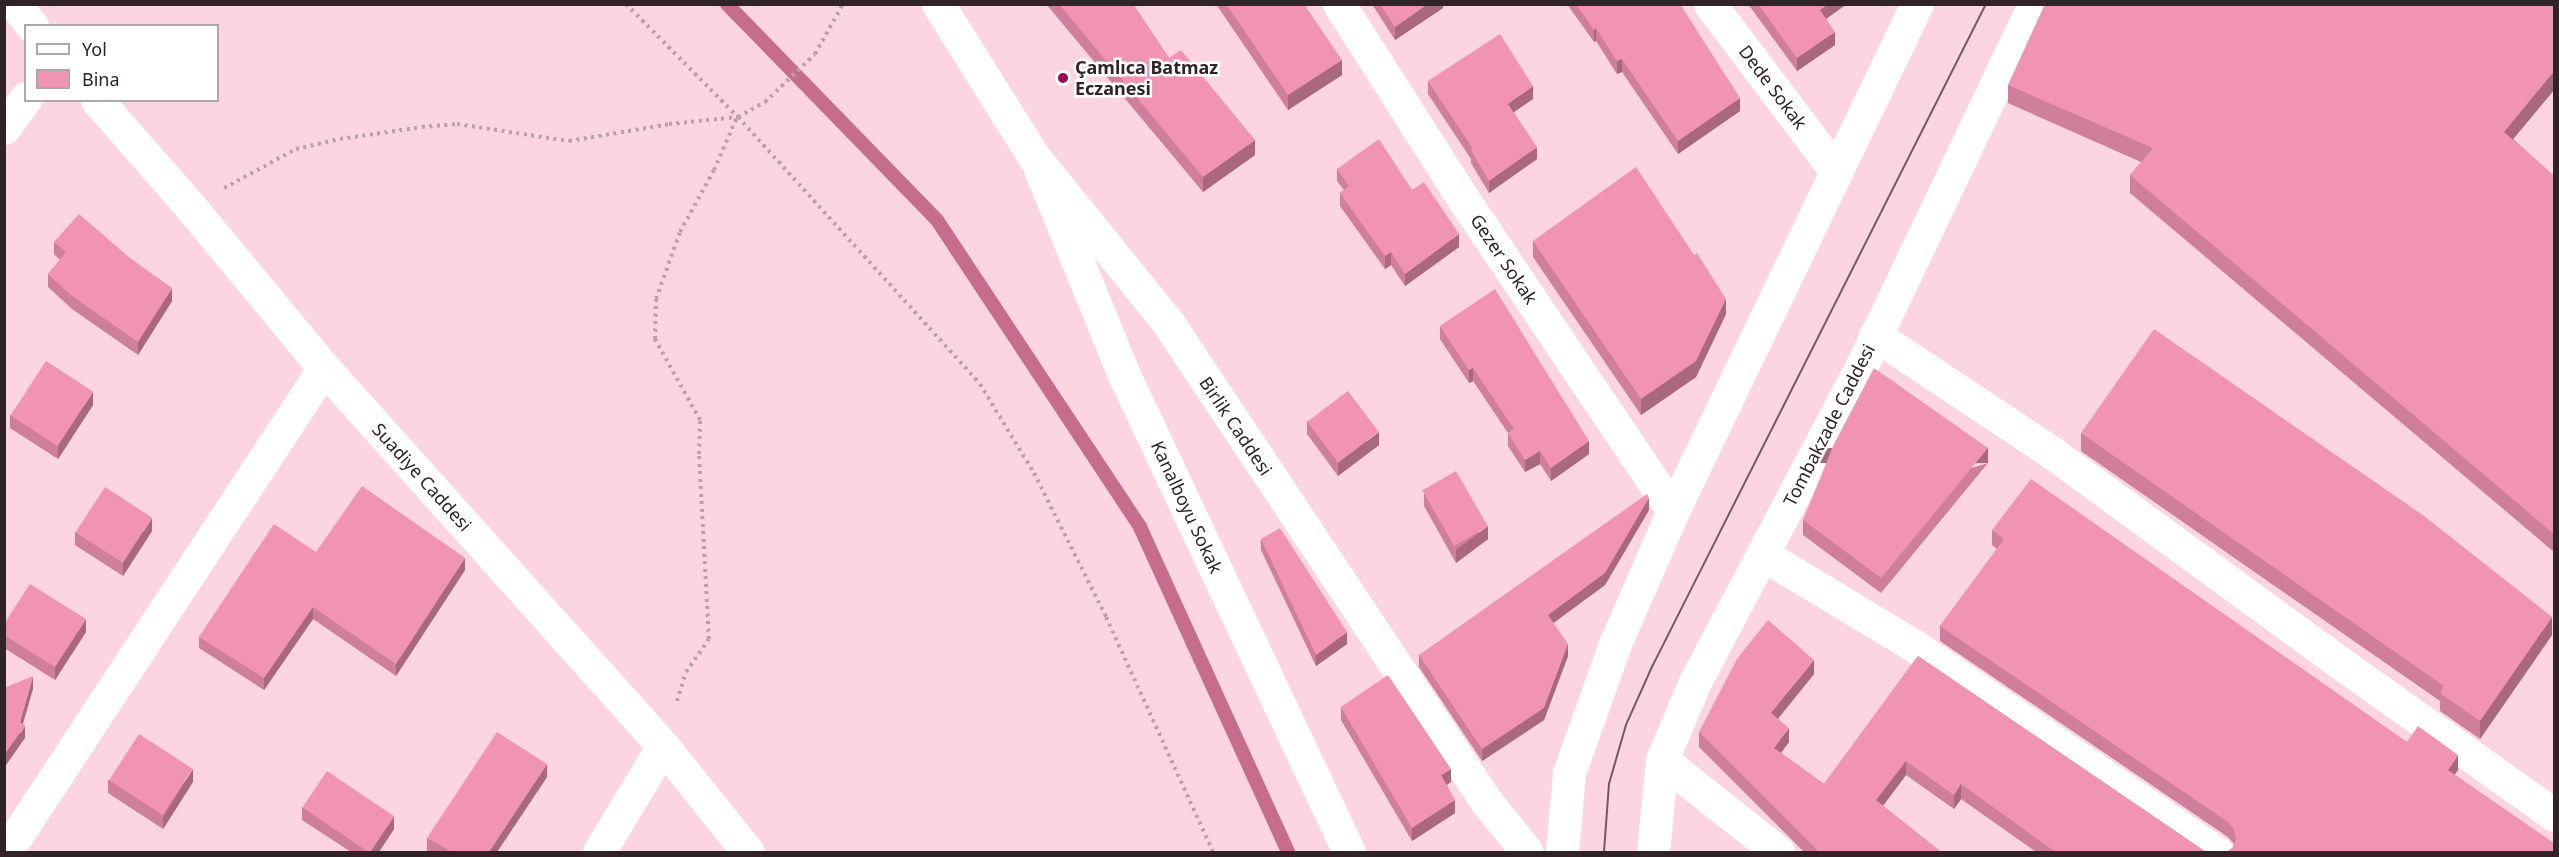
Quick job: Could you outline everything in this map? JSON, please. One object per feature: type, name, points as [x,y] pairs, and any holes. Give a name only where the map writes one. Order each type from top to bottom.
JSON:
[{"type":"street","points":[[15,4],[30,24]]},
{"type":"street","name":"Birlik Caddesi","points":[[938,4],[1034,157],[1169,324],[1486,801],[1527,852]]},
{"type":"street","name":"Gezer Sokak","points":[[1339,4],[1464,200],[1673,511]]},
{"type":"street","name":"Dede Sokak","points":[[1710,4],[1835,170]]},
{"type":"street","points":[[1563,852],[1569,773],[1615,644],[1673,511],[1835,170],[1917,4]]},
{"type":"street","name":"Tombakzade Caddesi","points":[[1653,852],[1662,759],[1695,682],[1875,335],[2034,4]]},
{"type":"street","points":[[4,128],[24,101]]},
{"type":"street","name":"Suadiye Caddesi","points":[[99,102],[189,205],[324,368],[663,746],[748,852]]},
{"type":"street","name":"Kanalboyu Sokak","points":[[1034,157],[1125,377],[1349,852]]},
{"type":"street","points":[[1875,335],[2051,452],[2338,662],[2554,815]]},
{"type":"street","points":[[6,852],[324,368]]},
{"type":"street","points":[[1762,554],[1913,645],[2217,852]]},
{"type":"street","points":[[598,852],[663,746]]},
{"type":"street","points":[[1662,759],[1778,852]]},
{"type":"path","points":[[626,4],[738,117],[980,384],[1034,473],[1106,617],[1213,852]]},
{"type":"path","points":[[189,205],[260,171],[296,149],[340,139],[457,124],[569,141],[669,124],[738,117],[765,102],[815,54],[843,4]]},
{"type":"path","points":[[663,746],[686,672],[708,639],[699,454],[700,420],[655,339],[656,299],[680,232],[714,170],[738,117]]},
{"type":"building","points":[[1059,4],[1133,4],[1169,58],[1181,50],[1255,140],[1203,177]]},
{"type":"building","points":[[1226,4],[1304,4],[1342,60],[1288,95]]},
{"type":"building","points":[[1380,4],[1428,4],[1395,27]]},
{"type":"building","points":[[1576,4],[1680,4],[1740,98],[1678,141],[1622,59],[1617,61],[1596,28],[1594,30]]},
{"type":"building","points":[[1758,4],[1828,4],[1820,10],[1835,32],[1797,58]]},
{"type":"building","points":[[2045,4],[2554,4],[2554,71],[2504,132],[2554,176],[2554,534],[2130,175],[2153,148],[2008,85]]},
{"type":"building","points":[[1500,34],[1533,86],[1508,104],[1537,147],[1489,181],[1471,150],[1473,149],[1428,81]]},
{"type":"building","points":[[1379,139],[1412,190],[1424,182],[1459,234],[1405,274],[1391,252],[1385,256],[1340,193],[1349,186],[1337,169]]},
{"type":"building","points":[[1636,167],[1694,255],[1697,253],[1726,299],[1696,361],[1641,399],[1533,241]]},
{"type":"building","points":[[79,214],[130,258],[172,288],[138,342],[72,296],[48,274],[66,252],[54,242]]},
{"type":"building","points":[[1495,289],[1589,441],[1551,468],[1540,451],[1525,460],[1508,433],[1514,429],[1473,368],[1469,370],[1440,326]]},
{"type":"building","points":[[2154,329],[2424,516],[2552,617],[2480,721],[2440,693],[2444,686],[2081,433]]},
{"type":"building","points":[[46,361],[93,391],[58,446],[11,416]]},
{"type":"building","points":[[1874,368],[1988,448],[1881,578],[1803,520],[1834,444]]},
{"type":"building","points":[[1348,391],[1379,432],[1338,462],[1307,422]]},
{"type":"building","points":[[1456,471],[1488,526],[1454,546],[1422,490]]},
{"type":"building","points":[[2031,479],[2407,742],[2418,726],[2458,755],[2448,770],[2554,843],[2554,852],[2227,852],[2233,847],[2236,839],[2234,830],[2228,822],[1940,626],[2004,539],[1992,530]]},
{"type":"building","points":[[362,486],[465,558],[396,664],[313,607],[264,678],[199,637],[274,524],[316,552]]},
{"type":"building","points":[[105,487],[152,517],[123,563],[76,532]]},
{"type":"building","points":[[1647,494],[1649,498],[1605,573],[1548,615],[1568,644],[1544,708],[1482,749],[1419,655]]},
{"type":"building","points":[[1280,528],[1347,632],[1316,655],[1261,539]]},
{"type":"building","points":[[30,584],[86,619],[55,667],[4,635],[4,624]]},
{"type":"building","points":[[1768,620],[1814,660],[1771,713],[1789,728],[1774,748],[1824,784],[1918,656],[2206,852],[2053,852],[1961,784],[1954,795],[1906,761],[1876,800],[1941,852],[1816,852],[1818,851],[1699,732],[1737,659]]},
{"type":"building","points":[[1388,675],[1451,769],[1441,775],[1455,800],[1412,828],[1341,707]]},
{"type":"building","points":[[33,676],[20,722],[25,726],[4,755],[4,688]]},
{"type":"building","points":[[497,732],[547,764],[489,852],[452,852],[427,838]]},
{"type":"building","points":[[139,734],[193,769],[163,815],[109,780]]},
{"type":"building","points":[[327,771],[394,816],[368,852],[302,807]]},
{"type":"waterway","points":[[727,4],[937,220],[1140,527],[1288,852]]},
{"type":"tram line","points":[[1604,852],[1609,784],[1626,725],[1652,667],[1986,4]]},
{"type":"place","name":"Çamlıca Batmaz Eczanesi","points":[[1063,78]]}]
